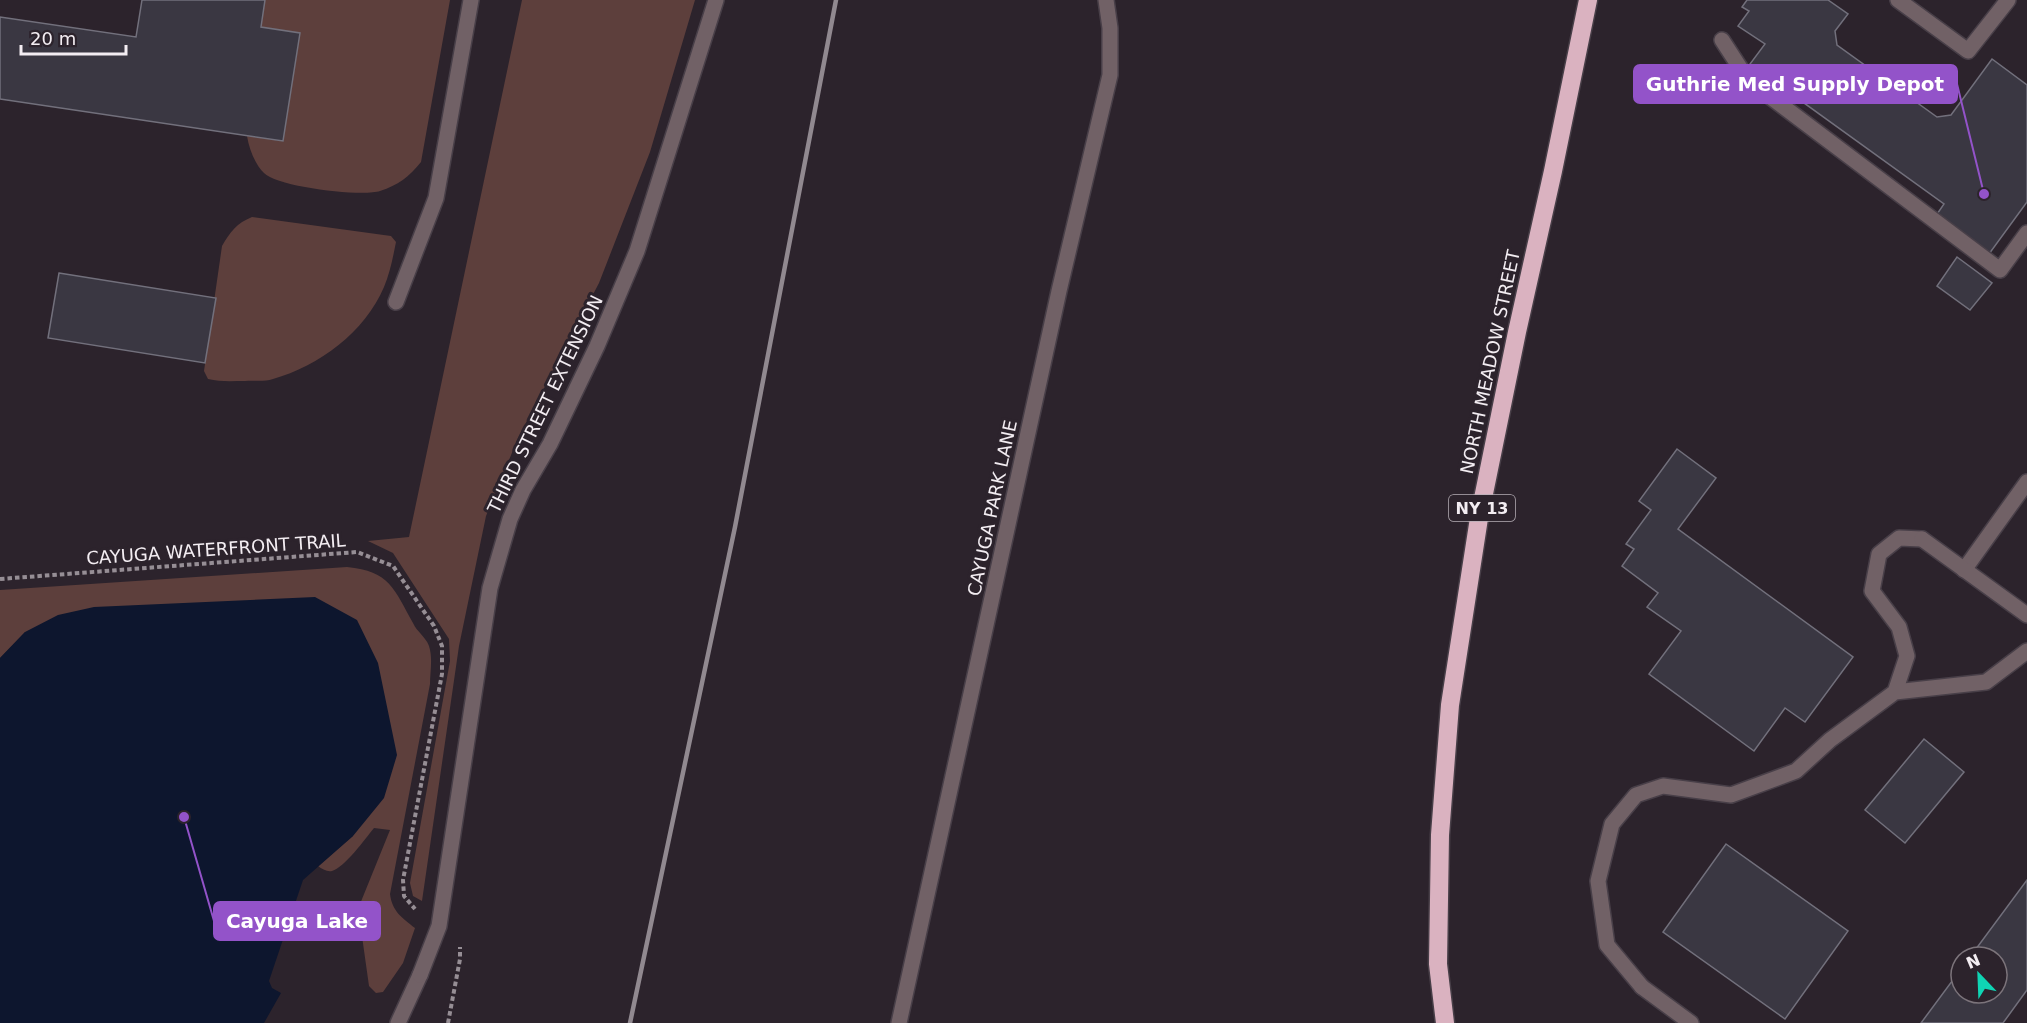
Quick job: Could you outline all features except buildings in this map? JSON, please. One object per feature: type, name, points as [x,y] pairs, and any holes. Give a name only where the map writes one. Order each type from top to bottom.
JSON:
[{"type":"highway","name":"NORTH MEADOW STREET","points":[[1445,1023],[1438,964],[1440,835],[1450,705],[1479,518],[1516,332],[1553,171],[1588,0]]},
{"type":"street","points":[[396,302],[436,198],[471,0]]},
{"type":"street","name":"THIRD STREET EXTENSION","points":[[398,1023],[439,926],[490,588],[510,519],[523,490],[550,444],[597,346],[637,251],[716,0]]},
{"type":"street","name":"CAYUGA PARK LANE","points":[[899,1023],[1059,291],[1110,75],[1110,28],[1106,0]]},
{"type":"street","points":[[1898,0],[1968,51],[2008,0]]},
{"type":"street","points":[[1722,40],[1748,80],[2000,270],[2027,233]]},
{"type":"street","points":[[1964,570],[2027,482]]},
{"type":"street","points":[[1895,692],[1907,656],[1899,627],[1872,591],[1879,554],[1899,538],[1922,539],[2027,615]]},
{"type":"street","points":[[1691,1023],[1642,987],[1607,945],[1598,881],[1612,824],[1636,795],[1663,786],[1731,795],[1796,771],[1830,740],[1895,692],[1986,681],[2027,651]]},
{"type":"path","name":"CAYUGA WATERFRONT TRAIL","points":[[0,579],[357,552],[393,566],[434,626],[442,646],[442,674],[403,880],[404,896],[413,907]]},
{"type":"path","points":[[448,1023],[460,959],[458,937]]},
{"type":"shaded area","points":[[265,0],[450,0],[421,162],[408,176],[380,191],[356,193],[320,190],[285,183],[264,173],[253,156],[247,136],[283,141],[300,33],[261,27]]},
{"type":"shaded area","points":[[522,0],[695,0],[650,152],[599,283],[518,438],[486,516],[459,646],[422,901],[413,896],[410,883],[450,661],[449,639],[393,553],[368,541],[409,537]]},
{"type":"shaded area","points":[[252,217],[391,236],[396,242],[390,271],[376,303],[365,319],[339,345],[323,356],[290,373],[270,380],[217,381],[208,379],[204,371],[222,246],[234,228]]},
{"type":"shaded area","points":[[347,567],[373,573],[389,584],[428,643],[431,655],[430,684],[390,894],[395,910],[415,928],[403,963],[383,992],[376,993],[369,986],[359,915],[360,904],[390,830],[374,828],[343,864],[332,871],[325,870],[318,866],[353,836],[25,632],[0,658],[0,590]]},
{"type":"water","points":[[315,597],[357,620],[378,663],[397,755],[384,798],[353,836],[303,880],[269,981],[272,988],[281,993],[264,1023],[0,1023],[0,658],[25,632],[58,615],[94,607]]},
{"type":"railway","points":[[630,1023],[735,527],[836,0]]},
{"type":"place","name":"Guthrie Med Supply Depot","points":[[1984,194]]},
{"type":"place","name":"Cayuga Lake","points":[[184,817]]}]
